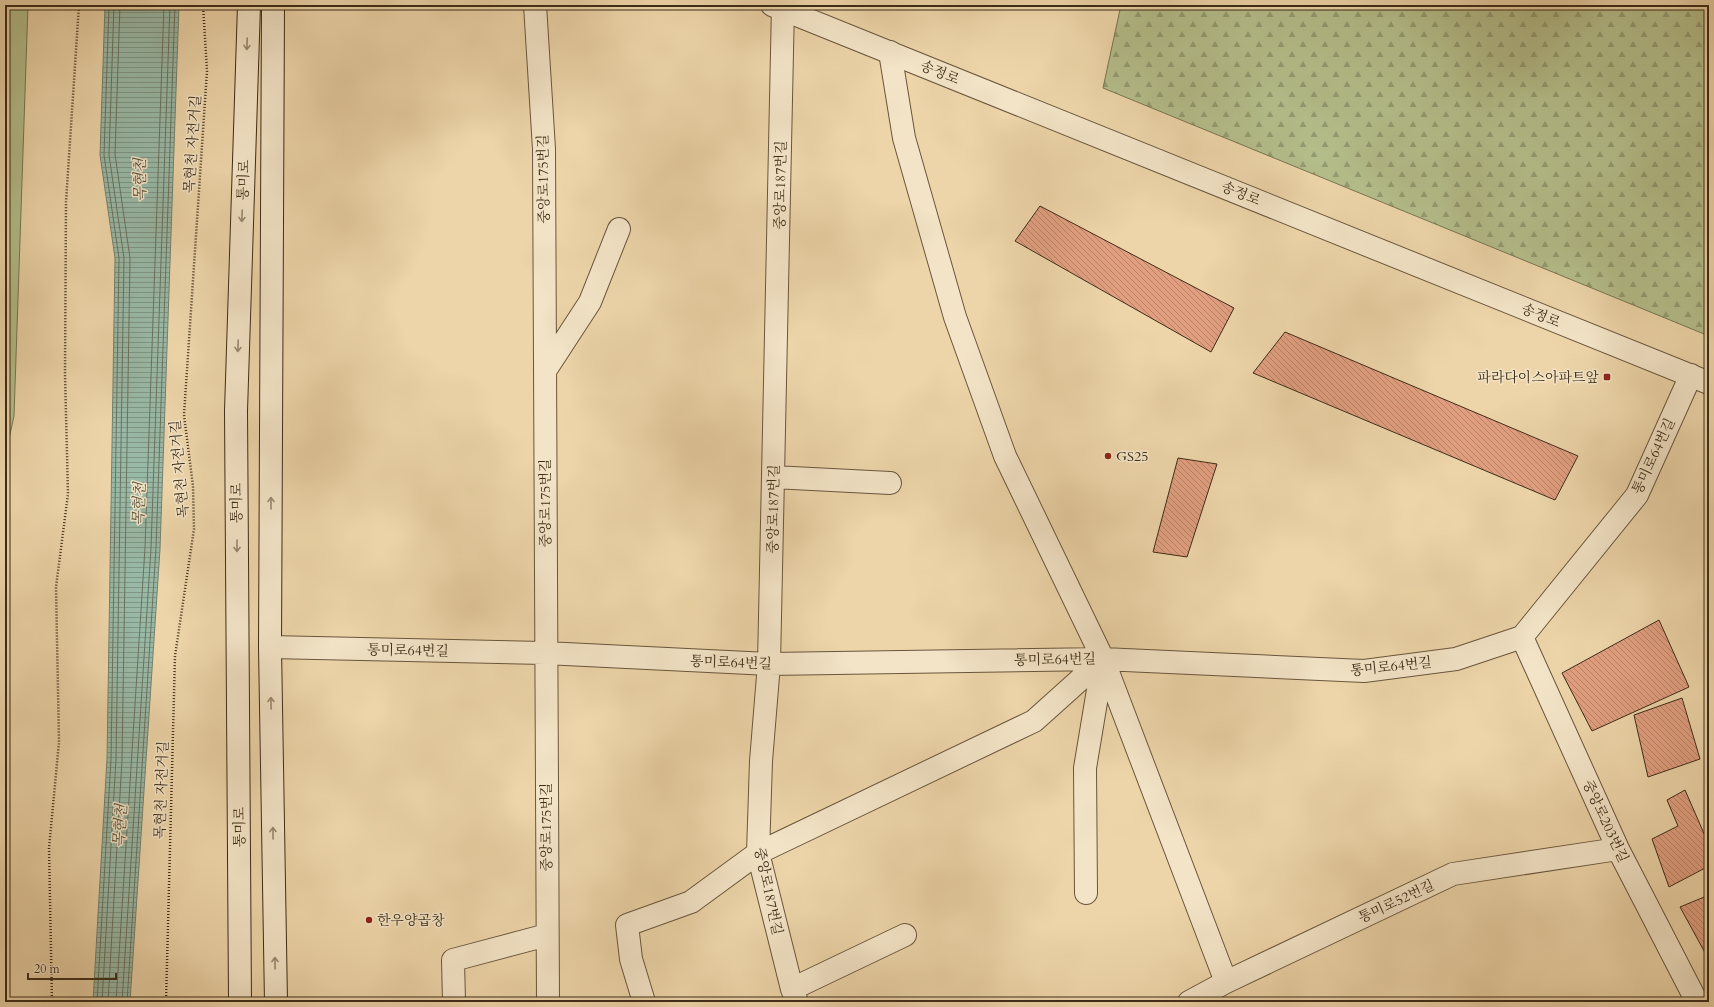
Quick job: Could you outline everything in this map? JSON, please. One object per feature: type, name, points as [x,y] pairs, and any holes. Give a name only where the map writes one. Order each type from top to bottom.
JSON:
[{"type":"street","name":"통미로","points":[[240,1002],[236,411],[249,5]]},
{"type":"street","name":"통미로","points":[[273,5],[270,647],[276,1002]]},
{"type":"street","name":"중앙로175번길","points":[[535,5],[544,149],[545,653],[548,1002]]},
{"type":"street","name":"송정로","points":[[780,7],[1700,379]]},
{"type":"street","name":"중앙로187번길","points":[[780,7],[769,664],[761,761],[758,853],[794,996]]},
{"type":"street","points":[[890,52],[904,138],[955,317],[1004,456],[1103,659],[1226,982]]},
{"type":"street","points":[[545,371],[590,302],[619,229]]},
{"type":"street","name":"통미로64번길","points":[[270,647],[545,653],[769,664],[1103,659],[1364,671],[1456,658],[1522,637],[1637,495],[1700,379]]},
{"type":"street","points":[[773,476],[890,483]]},
{"type":"street","name":"중앙로203번길","points":[[1522,637],[1618,848],[1697,1002]]},
{"type":"street","points":[[644,1002],[631,959],[628,925],[691,902],[758,853],[1034,721],[1103,659]]},
{"type":"street","points":[[1086,893],[1085,768],[1103,659]]},
{"type":"street","name":"통미로52번길","points":[[1189,1002],[1226,982],[1453,874],[1618,848]]},
{"type":"street","points":[[454,1002],[454,960],[547,935]]},
{"type":"street","points":[[794,996],[905,935]]},
{"type":"path","points":[[52,1002],[49,848],[59,742],[56,587],[68,494],[65,374],[66,202],[79,5]]},
{"type":"path","name":"목현천 자전거길","points":[[166,1002],[175,656],[194,529],[193,486],[184,415],[207,71],[203,5]]},
{"type":"green space","points":[[5,5],[28,5],[14,416],[5,457]]},
{"type":"green space","points":[[1121,5],[1709,5],[1709,336],[1103,88]]},
{"type":"water","name":"목현천","points":[[105,5],[179,5],[160,549],[130,1002],[93,1002],[107,759],[115,258],[100,155]]},
{"type":"building","points":[[1040,206],[1234,308],[1211,352],[1015,241]]},
{"type":"building","points":[[1285,332],[1578,456],[1555,500],[1253,373]]},
{"type":"building","points":[[1178,458],[1217,464],[1187,557],[1153,552]]},
{"type":"building","points":[[1659,620],[1689,687],[1592,731],[1562,673]]},
{"type":"building","points":[[1682,698],[1700,759],[1648,777],[1634,715]]},
{"type":"building","points":[[1685,790],[1709,845],[1709,866],[1669,887],[1652,839],[1678,826],[1667,800]]},
{"type":"building","points":[[1709,895],[1709,960],[1680,907]]},
{"type":"place","name":"파라다이스아파트앞","points":[[1607,377]]},
{"type":"place","name":"GS25","points":[[1108,456]]},
{"type":"place","name":"한우양곱창","points":[[369,920]]}]
